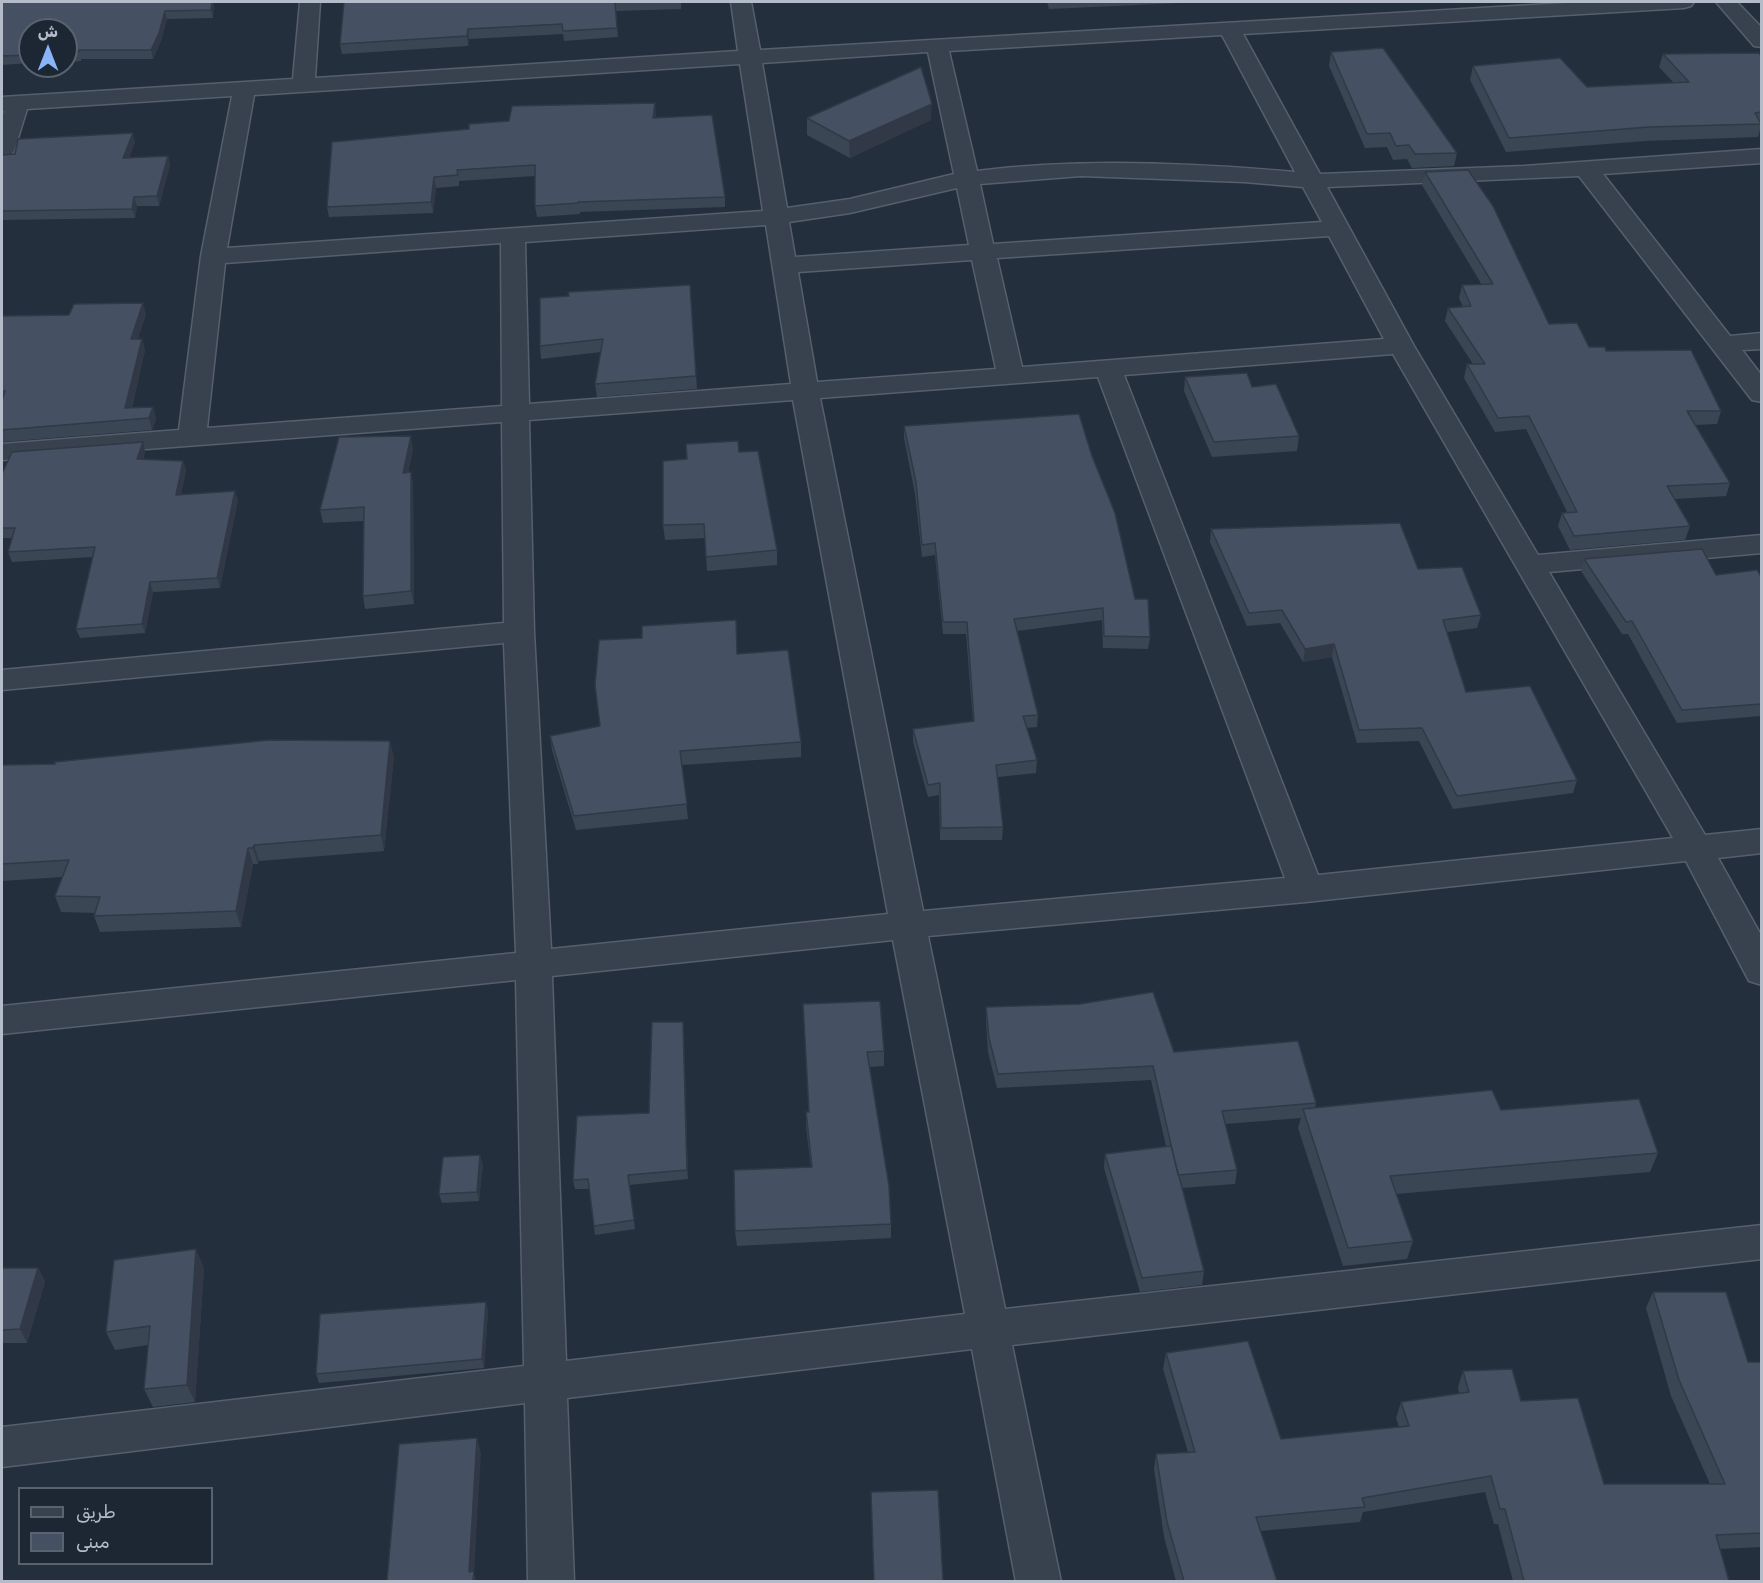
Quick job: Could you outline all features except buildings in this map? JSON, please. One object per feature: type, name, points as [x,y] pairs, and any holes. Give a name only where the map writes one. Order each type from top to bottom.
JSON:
[{"type":"street","points":[[303,86],[310,2]]},
{"type":"street","points":[[741,2],[752,57],[805,390],[908,925],[1039,1581]]},
{"type":"street","points":[[2,151],[10,104],[1229,28],[1364,10],[1684,2]]},
{"type":"street","points":[[1726,2],[1761,41]]},
{"type":"street","points":[[1229,28],[1401,346],[1695,848],[1761,971]]},
{"type":"street","points":[[938,45],[965,179],[1010,374]]},
{"type":"street","points":[[192,437],[213,256],[244,91]]},
{"type":"street","points":[[213,256],[776,217],[850,206],[965,179],[1025,172],[1081,169],[1311,181],[1586,169],[1761,156]]},
{"type":"street","points":[[1586,169],[1761,394]]},
{"type":"street","points":[[784,266],[1336,228]]},
{"type":"street","points":[[513,236],[519,632],[534,964],[551,1581]]},
{"type":"street","points":[[1723,344],[1761,341]]},
{"type":"street","points":[[2,452],[1401,346]]},
{"type":"street","points":[[1108,368],[1306,889]]},
{"type":"street","points":[[1528,565],[1761,544]]},
{"type":"street","points":[[2,680],[519,632]]},
{"type":"street","points":[[2,1020],[908,925],[1306,889],[1761,841]]},
{"type":"street","points":[[2,1447],[990,1329],[1761,1242]]}]
